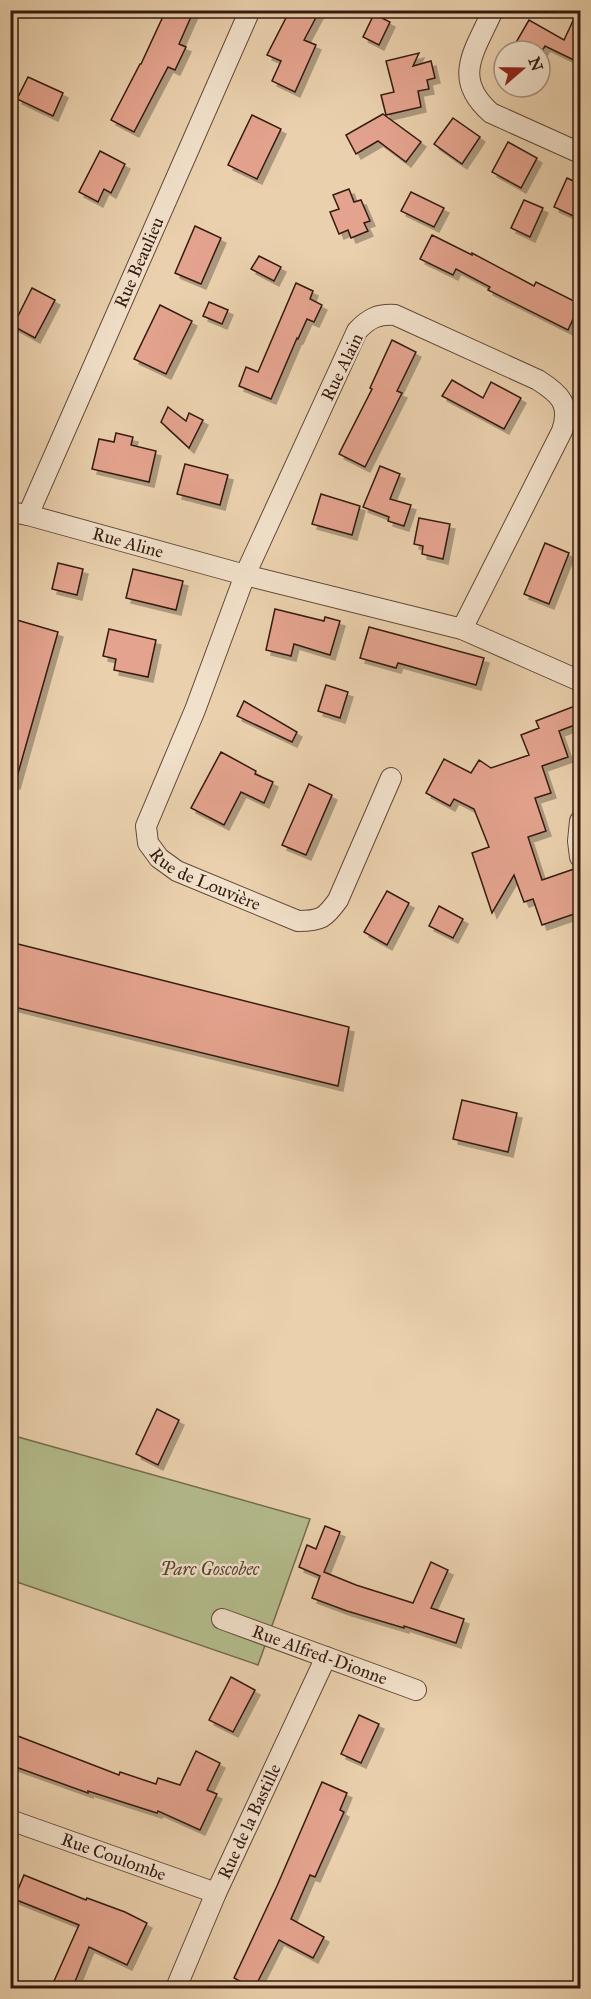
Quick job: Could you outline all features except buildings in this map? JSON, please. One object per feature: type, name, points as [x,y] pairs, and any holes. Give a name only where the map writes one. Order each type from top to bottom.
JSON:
[{"type":"street","name":"Rue Beaulieu","points":[[19,513],[250,10]]},
{"type":"street","points":[[493,10],[471,60],[468,77],[472,90],[481,104],[491,113],[580,153]]},
{"type":"street","name":"Rue Alain","points":[[245,575],[357,331],[368,320],[382,314],[395,315],[538,380],[555,390],[564,402],[566,419],[562,431],[462,629]]},
{"type":"street","name":"Rue Aline","points":[[19,513],[245,575]]},
{"type":"street","points":[[245,575],[462,629],[580,681]]},
{"type":"street","name":"Rue de Louvière","points":[[245,575],[195,710],[146,826],[148,843],[159,858],[177,871],[298,921],[314,921],[326,916],[338,900],[391,778]]},
{"type":"street","points":[[580,821],[578,841],[580,857]]},
{"type":"street","name":"Rue Alfred-Dionne","points":[[222,1619],[416,1690]]},
{"type":"street","name":"Rue de la Bastille","points":[[176,1989],[216,1893],[326,1657]]},
{"type":"street","name":"Rue Coulombe","points":[[10,1820],[216,1893]]},
{"type":"green space","name":"Parc Goscobec","points":[[11,1435],[310,1519],[258,1665],[11,1580]]}]
